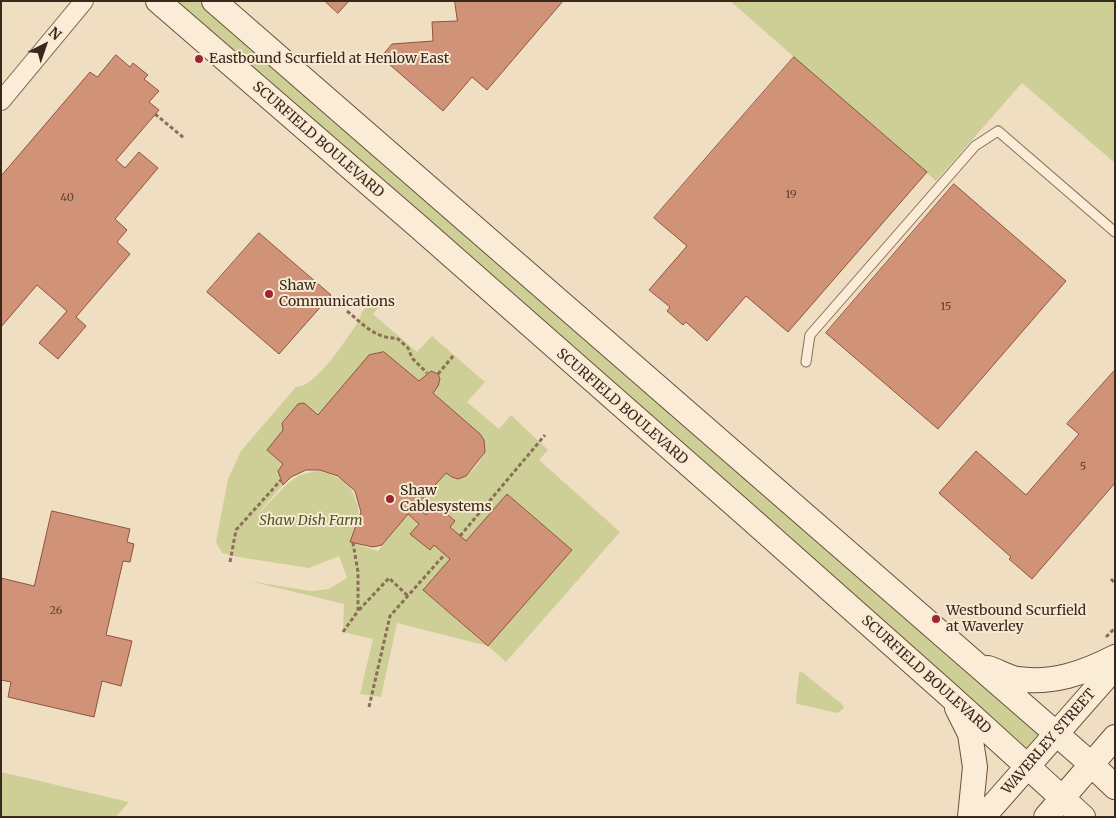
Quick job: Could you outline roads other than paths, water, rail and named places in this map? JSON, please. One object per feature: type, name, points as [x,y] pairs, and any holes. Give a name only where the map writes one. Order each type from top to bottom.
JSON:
[{"type":"street","points":[[1,101],[84,1]]},
{"type":"street","name":"SCURFIELD BOULEVARD","points":[[158,1],[441,246],[950,696],[1063,797],[1082,817]]},
{"type":"street","points":[[214,1],[1091,764],[1115,787]]},
{"type":"street","points":[[972,662],[1016,679],[1060,679],[1094,668],[1115,657]]},
{"type":"street","name":"WAVERLEY STREET","points":[[983,817],[1115,667]]},
{"type":"street","points":[[950,696],[970,734],[976,773],[970,817]]},
{"type":"street","points":[[1046,817],[1115,737]]},
{"type":"lane","points":[[806,362],[810,335],[975,146],[998,131],[1115,232]]},
{"type":"place","name":"Eastbound Scurfield at Henlow East","points":[[199,59]]},
{"type":"place","name":"Shaw Communications","points":[[269,294]]},
{"type":"place","name":"Shaw Cablesystems","points":[[390,499]]},
{"type":"place","name":"Westbound Scurfield at Waverley","points":[[936,619]]},
{"type":"park label","name":"Shaw Dish Farm","points":[[311,521]]}]
